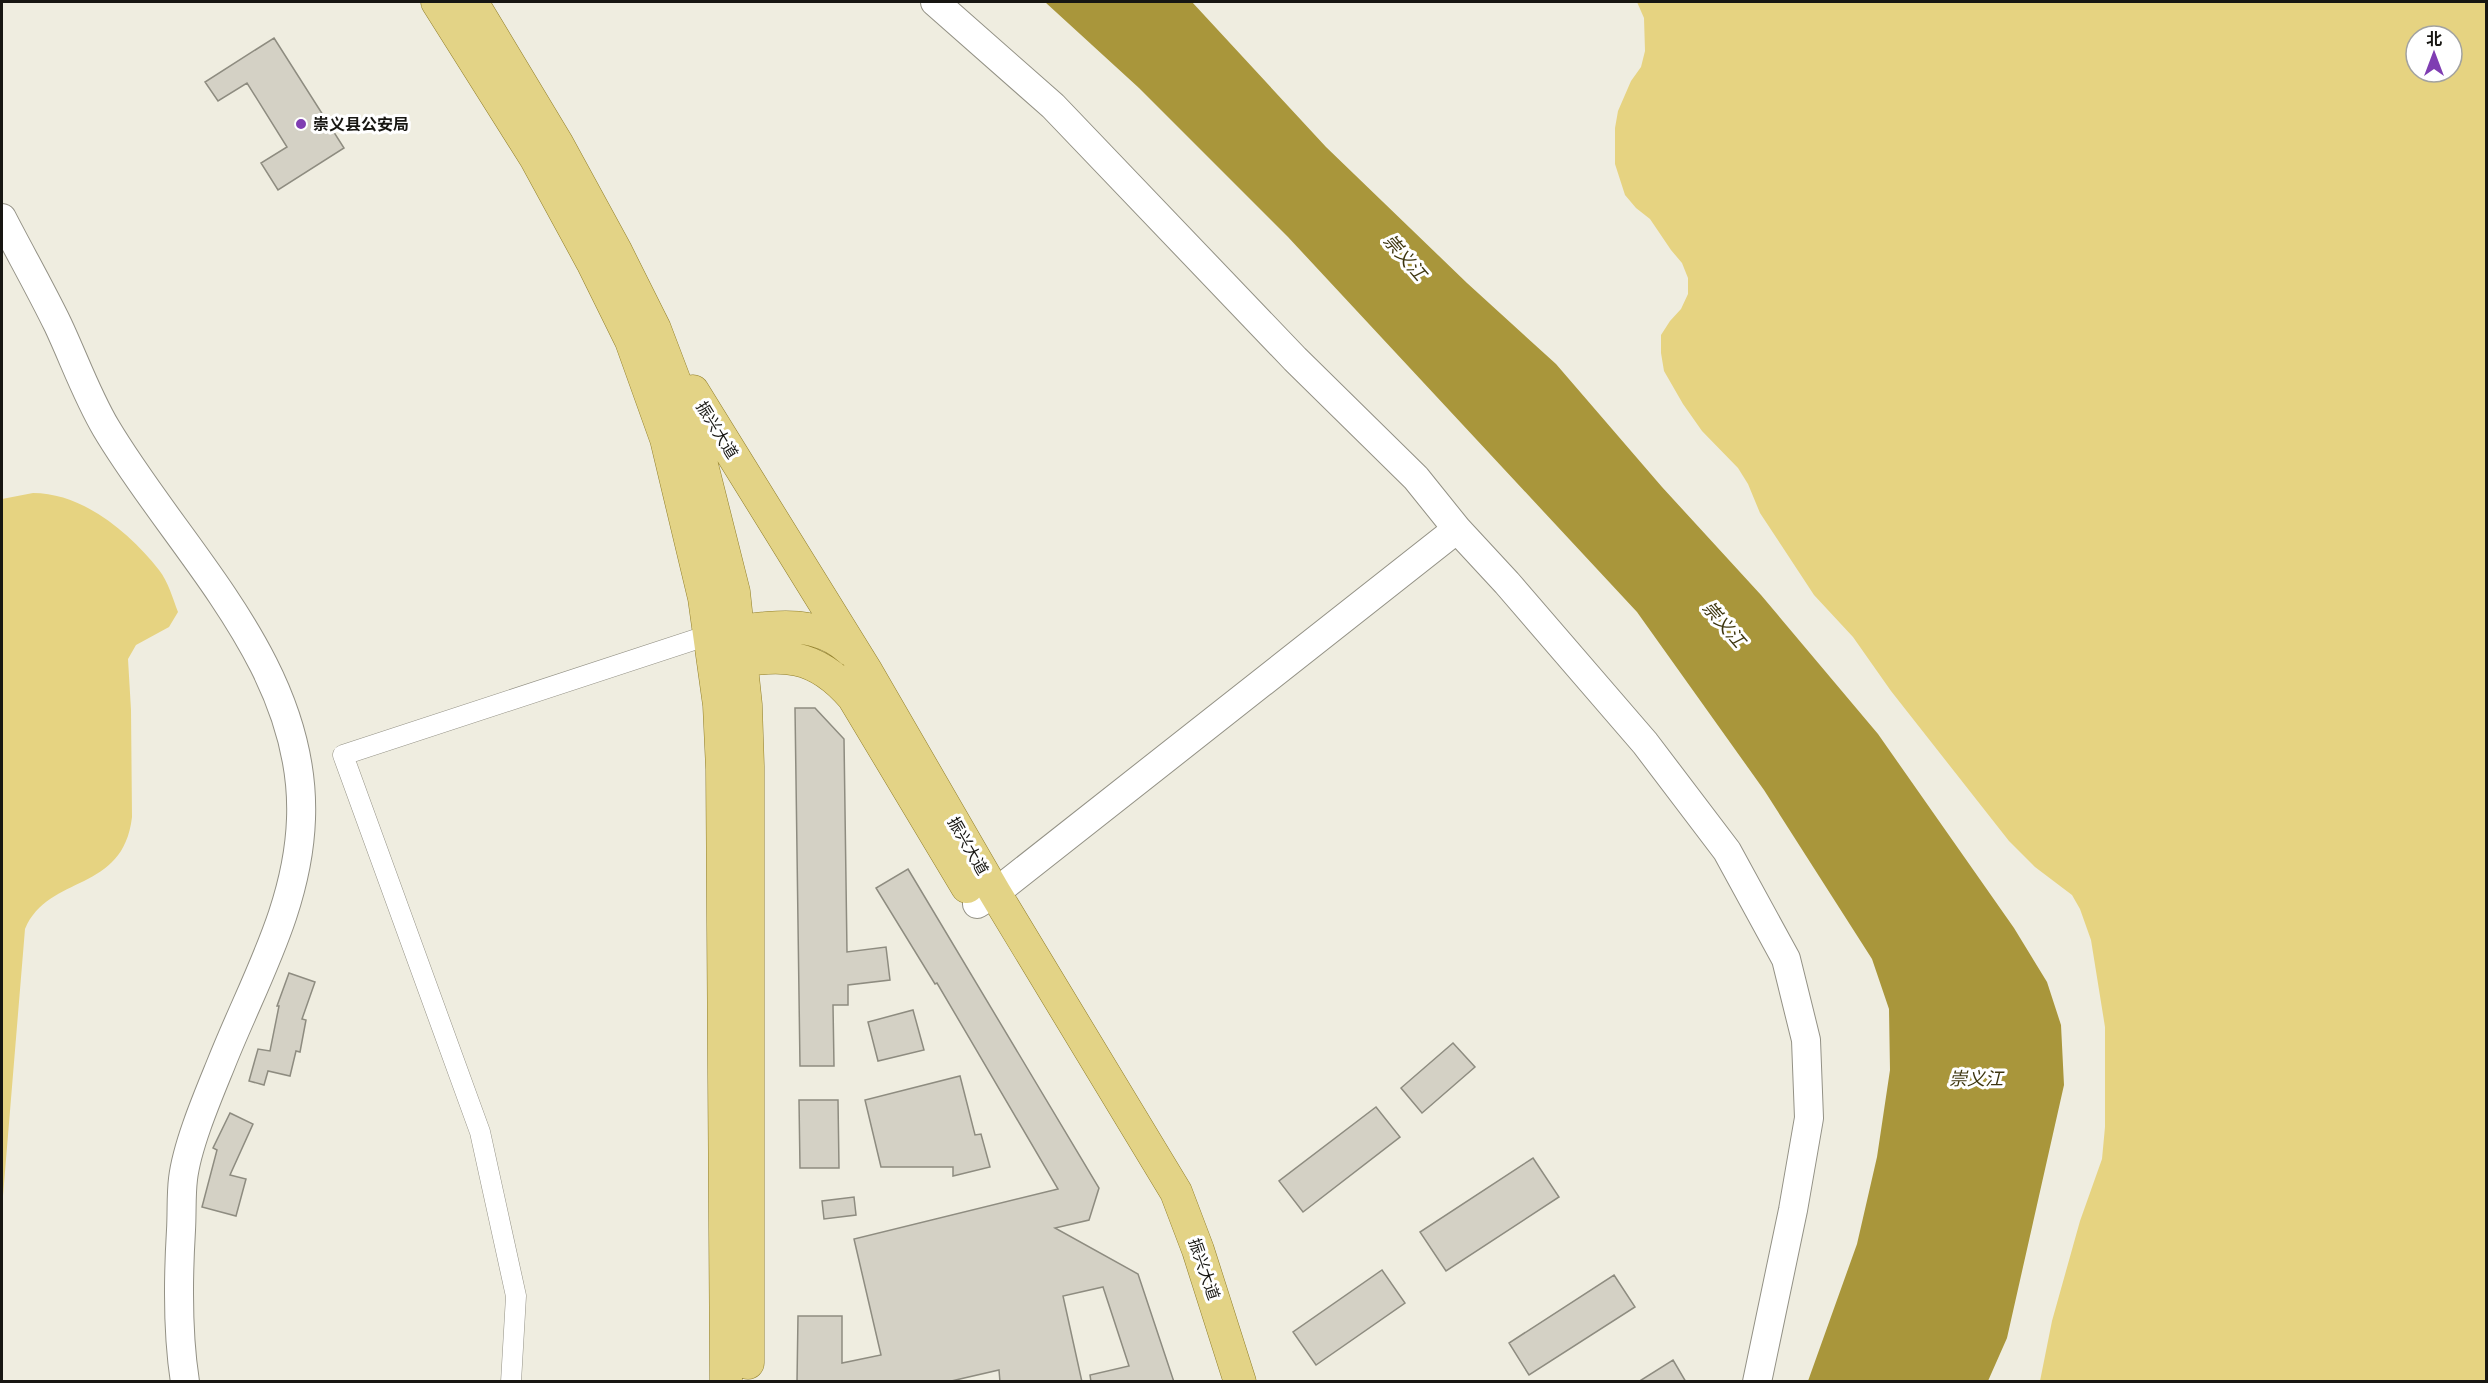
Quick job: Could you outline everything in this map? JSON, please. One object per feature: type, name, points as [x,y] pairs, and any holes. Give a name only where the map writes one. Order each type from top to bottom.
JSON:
[{"type":"main road","points":[[437,2],[536,159],[592,262],[631,341],[666,439],[694,554],[746,705],[748,766],[748,1382]]},
{"type":"main road","points":[[472,2],[557,143],[655,329],[693,429],[731,582],[726,648],[723,769],[726,1382]]},
{"type":"main road","name":"振兴大道","points":[[655,329],[986,898],[1158,1203],[1182,1260],[1220,1382]]},
{"type":"main road","points":[[726,648],[801,659],[831,674],[860,684]]},
{"type":"main road","name":"振兴大道","points":[[986,898],[1176,1192],[1198,1250],[1240,1382]]},
{"type":"street","points":[[935,2],[1053,106],[1295,359],[1416,478],[1457,529],[1507,583],[1645,743],[1728,852],[1786,960],[1806,1040],[1809,1118],[1793,1210],[1757,1382]]},
{"type":"street","points":[[2,218],[56,321],[105,426],[154,501],[219,589],[256,649],[288,721],[300,774],[302,819],[294,878],[281,925],[222,1062],[183,1176],[179,1269],[180,1347],[185,1382]]},
{"type":"street","points":[[986,898],[1457,529]]},
{"type":"street","points":[[511,1382],[516,1296],[480,1132],[343,754],[726,648]]},
{"type":"shaded area","points":[[1637,2],[2486,2],[2486,1381],[2040,1381],[2052,1321],[2080,1221],[2102,1159],[2105,1127],[2105,1027],[2091,940],[2080,909],[2072,895],[2035,867],[2009,841],[1891,691],[1853,637],[1814,595],[1760,513],[1748,484],[1738,468],[1702,431],[1664,371],[1661,335],[1681,309],[1688,294],[1688,278],[1682,263],[1650,219],[1625,195],[1615,164],[1615,128],[1618,111],[1631,81],[1641,67],[1645,51],[1644,18]]},
{"type":"shaded area","points":[[33,493],[70,500],[120,529],[162,574],[178,612],[169,627],[136,645],[128,659],[132,817],[126,842],[115,859],[101,872],[51,899],[36,911],[25,929],[2,1208],[2,499]]},
{"type":"water","name":"崇义江","points":[[1045,2],[1192,2],[1326,147],[1467,283],[1556,364],[1662,487],[1761,595],[1878,734],[2014,928],[2047,982],[2061,1025],[2064,1085],[2007,1338],[1988,1381],[1808,1381],[1857,1244],[1877,1157],[1890,1070],[1889,1009],[1872,959],[1764,790],[1637,612],[1288,237],[1139,88]]},
{"type":"building","name":"崇义县公安局","points":[[274,38],[344,148],[278,190],[261,163],[287,147],[247,83],[218,101],[205,82]]},
{"type":"building","points":[[795,708],[815,708],[844,739],[847,952],[886,947],[890,980],[848,985],[848,1005],[833,1005],[834,1066],[800,1066]]},
{"type":"building","points":[[908,869],[1099,1188],[1089,1220],[1055,1228],[1138,1274],[1174,1382],[1091,1382],[1090,1375],[1129,1366],[1103,1287],[1063,1296],[1082,1382],[1000,1382],[999,1370],[947,1382],[797,1382],[798,1316],[842,1316],[842,1363],[881,1355],[854,1239],[1058,1189],[937,983],[935,984],[876,888]]},
{"type":"building","points":[[289,973],[315,982],[302,1019],[306,1020],[300,1052],[296,1051],[290,1076],[268,1071],[264,1085],[249,1081],[258,1049],[270,1051],[279,1006],[277,1006]]},
{"type":"building","points":[[913,1010],[924,1050],[878,1061],[868,1022]]},
{"type":"building","points":[[1453,1043],[1475,1067],[1422,1113],[1401,1088]]},
{"type":"building","points":[[960,1076],[975,1135],[981,1134],[990,1167],[953,1176],[953,1167],[881,1167],[865,1100]]},
{"type":"building","points":[[799,1100],[838,1100],[839,1168],[800,1168]]},
{"type":"building","points":[[1376,1107],[1400,1137],[1303,1212],[1279,1181]]},
{"type":"building","points":[[230,1113],[253,1124],[230,1175],[246,1179],[236,1216],[202,1207],[217,1150],[213,1148]]},
{"type":"building","points":[[1533,1158],[1559,1197],[1446,1271],[1420,1232]]},
{"type":"building","points":[[854,1197],[856,1215],[824,1219],[822,1201]]},
{"type":"building","points":[[1382,1270],[1405,1303],[1316,1365],[1293,1332]]},
{"type":"building","points":[[1614,1275],[1635,1307],[1529,1375],[1509,1343]]},
{"type":"building","points":[[1673,1360],[1686,1382],[1638,1382]]},
{"type":"place","name":"崇义县公安局","points":[[301,124]]}]
